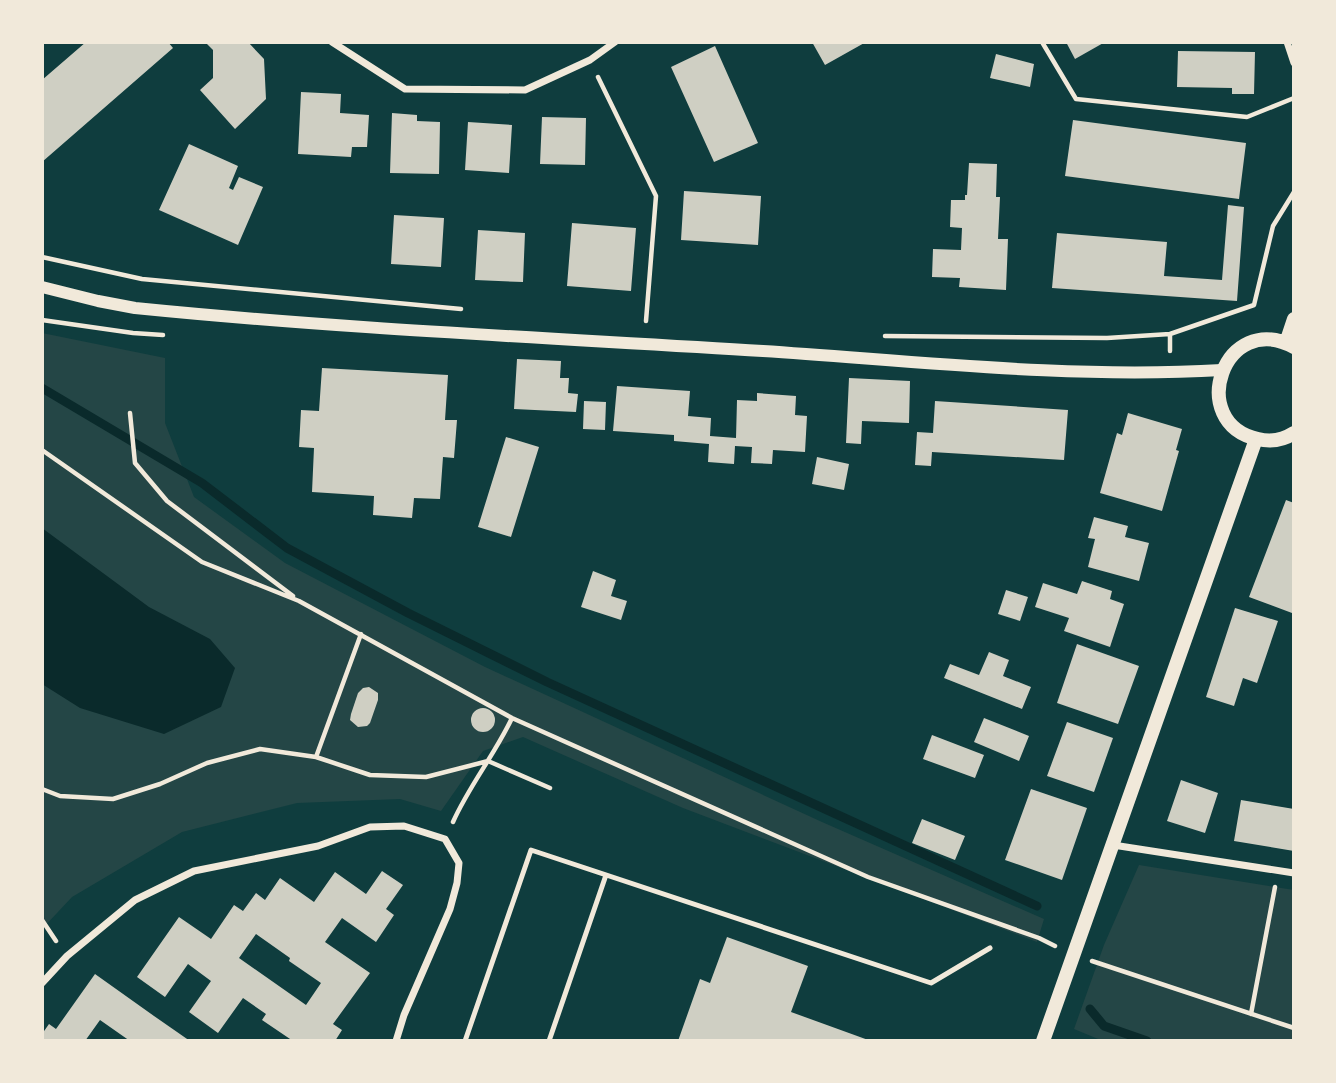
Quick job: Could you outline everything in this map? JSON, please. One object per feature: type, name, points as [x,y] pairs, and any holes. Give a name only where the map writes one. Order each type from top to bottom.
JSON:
[{"type":"main road","points":[[1294,319],[1290,345],[1267,340],[1250,344],[1235,353],[1222,370],[1218,387],[1220,404],[1228,420],[1240,432],[1256,439],[1273,440],[1294,433]]},
{"type":"main road","points":[[1043,1041],[1256,439]]},
{"type":"street","points":[[332,42],[405,89],[524,90],[590,60],[615,42]]},
{"type":"street","points":[[1287,42],[1294,63]]},
{"type":"street","points":[[42,287],[135,308],[453,332],[1063,370],[1170,373],[1222,370]]},
{"type":"street","points":[[42,983],[67,956],[135,900],[194,871],[318,846],[370,827],[404,826],[446,839],[459,863],[450,909],[404,1015],[396,1041]]},
{"type":"street","points":[[1113,845],[1294,873]]},
{"type":"lane","points":[[465,1041],[531,850],[931,983],[990,948]]},
{"type":"lane","points":[[549,1041],[606,874]]},
{"type":"path","points":[[1042,42],[1076,99],[1247,117],[1294,98]]},
{"type":"path","points":[[590,60],[656,196],[646,321]]},
{"type":"path","points":[[884,336],[1107,338],[1170,334],[1254,305],[1273,226],[1294,191]]},
{"type":"path","points":[[42,257],[142,279],[467,310]]},
{"type":"path","points":[[632,320],[660,322]]},
{"type":"path","points":[[130,413],[135,463],[167,501],[299,601]]},
{"type":"path","points":[[42,450],[202,562],[299,601],[512,718],[868,877],[1040,938],[1072,955],[1110,965],[1294,1028]]},
{"type":"path","points":[[316,757],[361,634]]},
{"type":"path","points":[[446,839],[460,806],[512,718]]},
{"type":"path","points":[[42,789],[60,796],[113,799],[160,784],[207,763],[260,750],[316,757],[370,775],[426,777],[488,761],[551,788]]},
{"type":"path","points":[[1251,1014],[1278,872]]},
{"type":"path","points":[[42,919],[67,956]]},
{"type":"shaded area","points":[[42,333],[165,358],[165,423],[194,497],[285,563],[485,667],[822,822],[1044,919],[1037,942],[683,808],[523,737],[483,751],[441,811],[400,799],[297,803],[182,832],[72,897],[42,929]]},
{"type":"shaded area","points":[[42,528],[149,607],[210,639],[235,668],[221,707],[164,734],[80,708],[42,684]]},
{"type":"shaded area","points":[[1139,865],[1294,890],[1294,1041],[1103,1041],[1074,1029],[1104,945]]},
{"type":"building","points":[[86,42],[168,42],[173,48],[42,162],[42,80]]},
{"type":"building","points":[[205,42],[248,42],[264,59],[266,99],[235,129],[200,90],[213,78],[213,50]]},
{"type":"building","points":[[812,42],[866,42],[825,65]]},
{"type":"building","points":[[1066,42],[1105,42],[1075,59]]},
{"type":"building","points":[[715,46],[758,143],[714,162],[671,67]]},
{"type":"building","points":[[1178,51],[1255,52],[1254,94],[1232,94],[1232,88],[1177,87]]},
{"type":"building","points":[[996,54],[1034,64],[1030,87],[990,78]]},
{"type":"building","points":[[301,92],[341,94],[340,113],[369,115],[367,147],[352,147],[351,157],[298,154]]},
{"type":"building","points":[[392,113],[417,115],[417,121],[440,122],[439,174],[390,173]]},
{"type":"building","points":[[542,117],[586,118],[585,165],[540,164]]},
{"type":"building","points":[[1073,120],[1246,143],[1239,199],[1065,176]]},
{"type":"building","points":[[468,122],[512,125],[509,173],[465,170]]},
{"type":"building","points":[[189,144],[238,166],[229,188],[233,190],[239,177],[263,187],[238,245],[159,210]]},
{"type":"building","points":[[969,163],[997,164],[996,197],[1000,197],[998,239],[1008,239],[1006,290],[959,287],[960,278],[932,277],[933,249],[961,250],[962,228],[950,227],[951,200],[965,200]]},
{"type":"building","points":[[684,191],[761,196],[758,245],[681,240]]},
{"type":"building","points":[[1228,205],[1244,207],[1237,301],[1052,288],[1057,233],[1167,242],[1164,276],[1222,280]]},
{"type":"building","points":[[394,215],[444,218],[441,267],[391,264]]},
{"type":"building","points":[[572,223],[636,228],[631,291],[567,286]]},
{"type":"building","points":[[478,230],[525,233],[523,282],[475,280]]},
{"type":"building","points":[[517,359],[561,361],[560,378],[569,378],[568,393],[578,394],[576,412],[514,409]]},
{"type":"building","points":[[322,368],[448,375],[445,420],[457,420],[454,458],[443,457],[440,499],[414,498],[412,518],[373,515],[374,496],[312,492],[314,448],[299,447],[301,410],[319,411]]},
{"type":"building","points":[[849,378],[910,381],[909,423],[862,421],[861,444],[846,443]]},
{"type":"building","points":[[617,386],[690,391],[688,416],[711,418],[710,436],[736,438],[737,400],[757,401],[757,393],[796,396],[795,415],[807,416],[805,452],[773,450],[772,464],[751,463],[752,447],[735,446],[734,464],[708,462],[709,444],[674,441],[674,435],[613,431]]},
{"type":"building","points":[[584,401],[606,402],[605,430],[583,429]]},
{"type":"building","points":[[935,401],[1068,410],[1064,460],[932,452],[931,466],[915,465],[917,432],[933,433]]},
{"type":"building","points":[[1128,413],[1182,429],[1176,450],[1179,451],[1162,511],[1100,493],[1117,433],[1122,435]]},
{"type":"building","points":[[506,437],[539,447],[511,537],[478,527]]},
{"type":"building","points":[[817,457],[849,464],[844,490],[812,484]]},
{"type":"building","points":[[1286,500],[1294,503],[1292,613],[1249,597]]},
{"type":"building","points":[[1094,517],[1128,526],[1125,537],[1149,543],[1139,581],[1088,567],[1095,539],[1088,538]]},
{"type":"building","points":[[593,571],[616,580],[611,596],[627,601],[621,620],[581,607]]},
{"type":"building","points":[[1082,581],[1112,591],[1110,599],[1124,604],[1110,647],[1064,631],[1069,618],[1035,607],[1043,583],[1077,594]]},
{"type":"building","points":[[1006,590],[1028,597],[1020,621],[998,614]]},
{"type":"building","points":[[1235,608],[1278,621],[1257,683],[1243,678],[1234,706],[1206,697]]},
{"type":"building","points":[[1077,644],[1139,666],[1118,724],[1057,703]]},
{"type":"building","points":[[989,652],[1009,660],[1003,676],[1031,687],[1022,709],[944,678],[950,664],[979,675]]},
{"type":"building","points":[[369,687],[378,693],[378,700],[370,723],[358,727],[350,720],[351,714],[358,693]]},
{"type":"building","points":[[483,708],[492,711],[495,720],[492,729],[483,732],[474,729],[471,720],[474,711]]},
{"type":"building","points":[[984,718],[1029,736],[1019,761],[974,742]]},
{"type":"building","points":[[1067,722],[1113,738],[1094,792],[1047,776]]},
{"type":"building","points":[[932,735],[984,755],[975,778],[923,759]]},
{"type":"building","points":[[1181,780],[1218,793],[1205,833],[1167,821]]},
{"type":"building","points":[[1031,789],[1087,808],[1062,880],[1005,860]]},
{"type":"building","points":[[1241,800],[1294,809],[1294,851],[1234,841]]},
{"type":"building","points":[[922,819],[965,836],[955,860],[912,843]]},
{"type":"building","points":[[382,871],[403,885],[386,909],[394,915],[376,942],[342,918],[325,942],[370,973],[333,1024],[342,1030],[335,1041],[293,1041],[262,1020],[266,1014],[243,998],[218,1033],[189,1012],[211,981],[188,964],[165,997],[137,977],[179,917],[211,939],[234,905],[243,911],[256,893],[265,900],[280,878],[314,902],[335,872],[366,894]],"holes":[[[256,934],[290,958],[289,961],[321,983],[306,1005],[239,958]]]},
{"type":"building","points":[[727,937],[808,966],[791,1012],[871,1041],[678,1041],[700,979],[710,983]]},
{"type":"building","points":[[95,974],[190,1041],[130,1041],[100,1020],[85,1041],[42,1041],[42,1034],[49,1024],[56,1029]]},
{"type":"waterway","points":[[42,388],[202,483],[287,548],[408,613],[547,682],[1037,906]]},
{"type":"waterway","points":[[1090,1009],[1104,1026],[1147,1041]]}]
